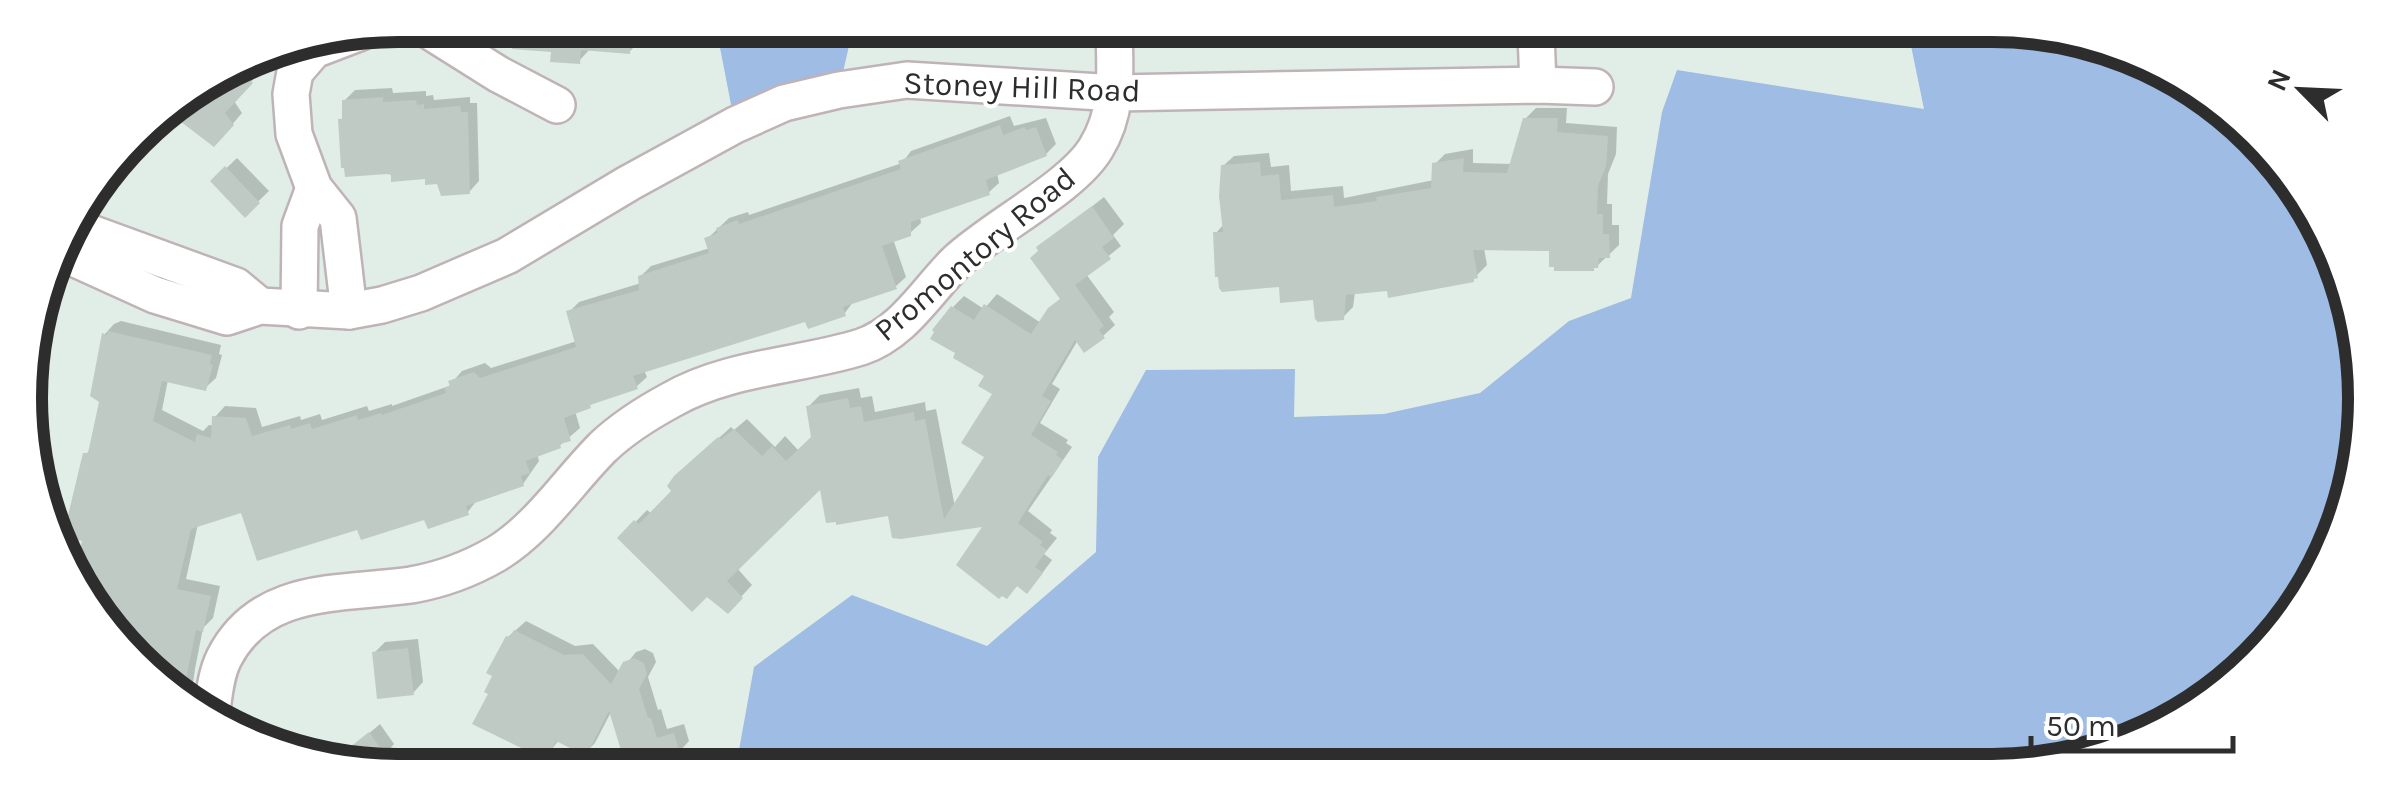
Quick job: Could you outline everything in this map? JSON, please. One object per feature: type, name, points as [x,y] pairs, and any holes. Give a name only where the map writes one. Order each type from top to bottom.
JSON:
[{"type":"street","points":[[447,42],[556,105]]},
{"type":"street","name":"Promontory Road","points":[[214,702],[223,660],[242,630],[263,612],[306,598],[415,584],[475,564],[498,553],[526,530],[624,428],[674,398],[714,382],[862,347],[904,320],[954,264],[984,238],[1086,163],[1105,132],[1116,93],[1114,42]]},
{"type":"street","points":[[1536,42],[1538,85]]},
{"type":"street","points":[[311,54],[296,72],[291,94],[294,134],[314,188],[338,218],[349,311]]},
{"type":"street","name":"Stoney Hill Road","points":[[83,233],[227,317],[260,306],[349,311],[382,306],[421,293],[506,256],[692,148],[795,100],[907,80],[1116,93],[1595,87]]},
{"type":"street","points":[[299,311],[300,226],[314,188]]},
{"type":"street","name":"Stoney Hill Road","points":[[73,256],[161,279]]},
{"type":"shaded area","points":[[719,42],[850,42],[839,90],[735,125]]},
{"type":"shaded area","points":[[1910,42],[2016,43],[2062,49],[2107,61],[2171,90],[2244,147],[2289,200],[2330,284],[2342,329],[2348,421],[2336,490],[2312,555],[2289,596],[2244,649],[2191,694],[2150,717],[2085,741],[2016,753],[738,754],[754,667],[852,595],[987,646],[1096,552],[1098,457],[1146,370],[1295,369],[1294,417],[1384,414],[1480,393],[1569,321],[1631,298],[1662,112],[1677,70],[1924,109]]},
{"type":"building","points":[[512,42],[631,42],[630,54],[581,50],[580,64],[550,62],[551,52],[512,49]]},
{"type":"building","points":[[246,77],[253,83],[225,113],[234,125],[214,147],[178,119],[200,102]]},
{"type":"building","points":[[383,97],[383,102],[416,100],[417,105],[424,104],[424,109],[460,106],[461,112],[468,112],[470,194],[441,196],[437,184],[425,185],[425,179],[391,182],[391,175],[387,174],[345,177],[338,119],[342,119],[342,100]]},
{"type":"building","points":[[1523,118],[1558,118],[1557,132],[1608,136],[1597,214],[1603,214],[1603,234],[1609,234],[1610,258],[1599,258],[1594,271],[1554,271],[1554,267],[1549,267],[1549,251],[1473,250],[1478,278],[1474,282],[1388,298],[1387,291],[1346,295],[1344,320],[1318,322],[1313,300],[1280,303],[1279,287],[1222,292],[1219,288],[1213,232],[1223,232],[1221,165],[1260,162],[1261,176],[1279,174],[1281,200],[1333,195],[1334,207],[1377,201],[1376,197],[1431,188],[1432,163],[1464,158],[1463,172],[1507,173]]},
{"type":"building","points":[[1000,125],[1003,135],[1036,127],[1047,156],[986,180],[990,195],[911,222],[911,236],[882,246],[897,289],[843,307],[846,316],[808,329],[805,322],[633,376],[638,389],[564,418],[571,441],[526,461],[530,473],[521,476],[524,486],[466,506],[469,515],[428,529],[424,520],[361,540],[357,530],[257,561],[241,513],[191,529],[177,589],[211,596],[203,632],[196,630],[185,683],[131,632],[102,596],[79,555],[82,541],[72,539],[66,524],[99,402],[90,396],[102,333],[107,335],[108,331],[212,355],[206,391],[162,381],[153,421],[195,442],[197,434],[211,438],[212,416],[246,418],[252,436],[290,425],[291,429],[310,423],[312,429],[357,415],[358,420],[382,415],[446,393],[448,381],[474,372],[480,378],[576,347],[566,311],[639,290],[638,276],[709,253],[704,238],[718,233],[716,228],[738,220],[739,224],[901,169],[898,161]]},
{"type":"building","points":[[225,166],[260,203],[245,218],[210,181]]},
{"type":"building","points":[[1092,206],[1114,238],[1102,247],[1111,259],[1075,285],[1104,326],[1099,330],[1105,338],[1084,353],[1075,340],[1042,396],[1051,401],[1031,435],[1058,452],[1056,455],[1063,460],[1052,477],[1048,475],[1018,523],[1043,542],[1040,545],[1047,550],[1035,567],[1043,573],[1027,594],[1017,586],[1007,599],[999,599],[956,565],[982,527],[901,539],[892,538],[888,516],[836,525],[826,523],[820,490],[727,581],[743,598],[728,614],[707,597],[692,612],[617,538],[634,520],[639,524],[671,491],[667,486],[674,476],[718,437],[721,439],[734,429],[762,456],[772,446],[786,461],[811,437],[806,406],[848,398],[850,408],[861,406],[864,422],[914,412],[915,421],[925,419],[944,519],[984,457],[961,443],[992,394],[978,386],[984,376],[930,339],[932,330],[951,306],[974,320],[984,304],[1031,334],[1048,308],[1060,299],[1030,258],[1038,251],[1036,247]]},
{"type":"building","points":[[514,630],[564,655],[583,654],[611,684],[623,662],[634,658],[644,663],[647,674],[639,689],[648,718],[657,738],[674,733],[680,754],[622,754],[609,711],[587,754],[556,741],[549,754],[534,754],[472,724],[488,694],[484,692],[492,676],[486,673],[506,636],[510,637]]},
{"type":"building","points":[[408,648],[414,695],[377,699],[372,652]]},
{"type":"building","points":[[369,732],[384,753],[375,753],[347,749]]}]
